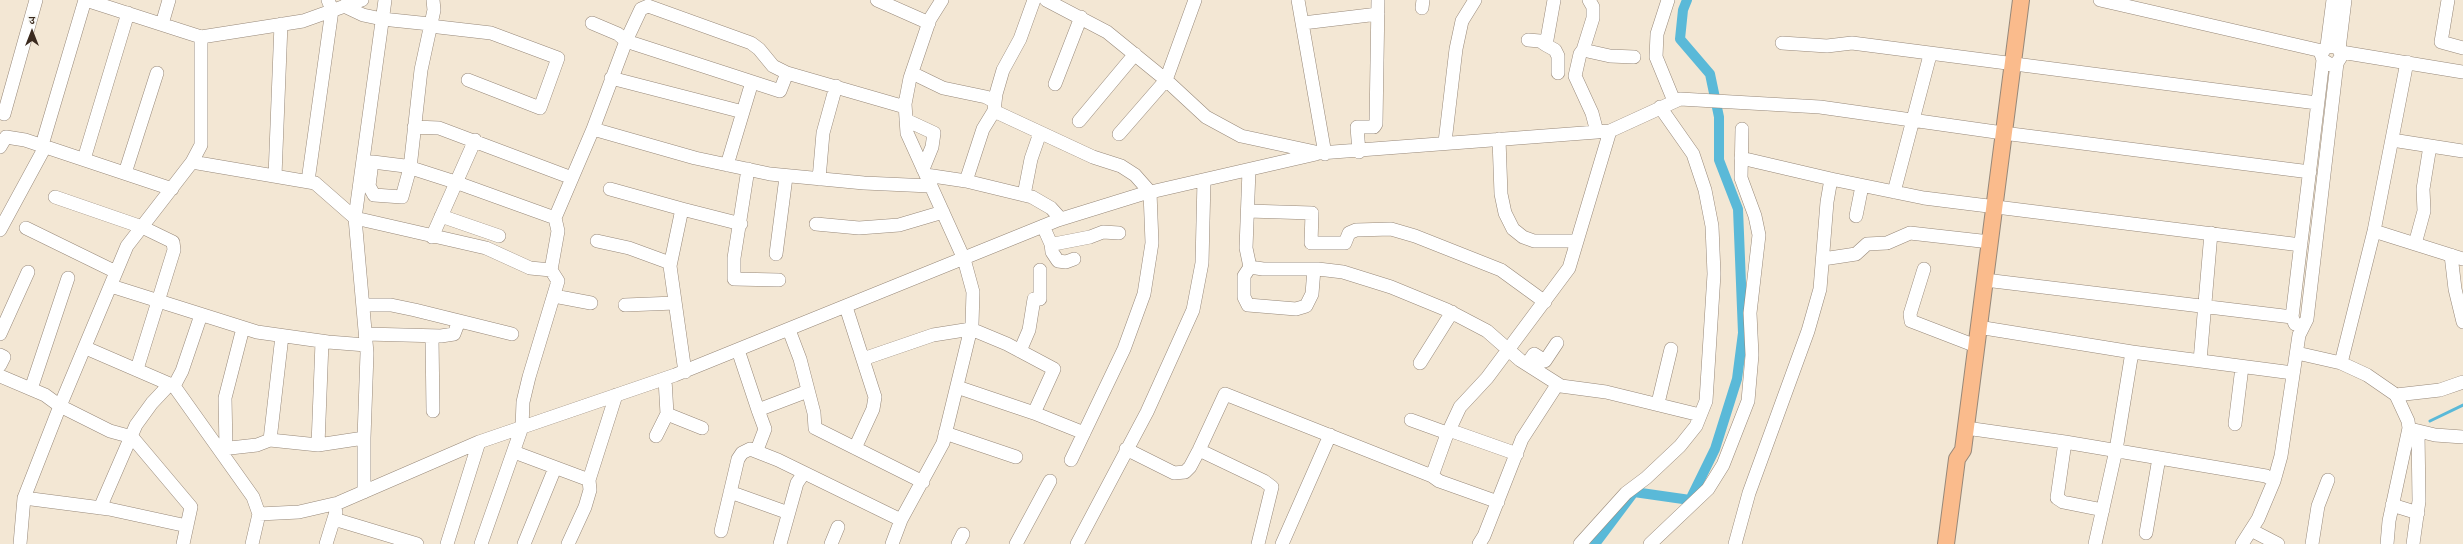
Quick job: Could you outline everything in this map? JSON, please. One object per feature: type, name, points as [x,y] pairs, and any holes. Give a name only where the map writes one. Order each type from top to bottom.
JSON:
[{"type":"main road","points":[[1946,544],[1957,460],[1963,450],[2011,63],[2021,0]]},
{"type":"main road","points":[[1956,544],[1967,463],[1963,450]]},
{"type":"street","points":[[0,112],[4,114],[36,0]]},
{"type":"street","points":[[0,230],[44,146],[86,0],[113,4],[128,13],[201,37],[303,21],[335,5],[362,0]]},
{"type":"street","points":[[162,24],[169,0]]},
{"type":"street","points":[[385,0],[372,84],[368,186],[374,195],[402,197],[410,168],[421,70],[434,10],[433,0]]},
{"type":"street","points":[[877,0],[929,23]]},
{"type":"street","points":[[896,542],[901,520],[943,443],[971,330],[973,292],[964,259],[907,134],[905,107],[912,73],[929,23],[942,0]]},
{"type":"street","points":[[966,181],[983,129],[995,107],[1003,70],[1020,39],[1034,0]]},
{"type":"street","points":[[1046,0],[1081,17],[1107,32],[1166,80],[1206,117],[1241,136],[1322,154]]},
{"type":"street","points":[[1119,134],[1166,80],[1195,0]]},
{"type":"street","points":[[1298,0],[1303,23],[1322,154]]},
{"type":"street","points":[[1359,152],[1357,127],[1374,128],[1376,124],[1378,0]]},
{"type":"street","points":[[1445,142],[1456,49],[1462,21],[1475,0]]},
{"type":"street","points":[[1546,45],[1554,0]]},
{"type":"street","points":[[1432,476],[1448,432],[1460,407],[1487,378],[1570,268],[1604,131],[1592,113],[1575,76],[1593,18],[1593,7],[1589,0]]},
{"type":"street","points":[[1668,0],[1657,34],[1656,57],[1677,100]]},
{"type":"street","points":[[2100,0],[2332,53],[2407,62],[2463,72]]},
{"type":"street","points":[[2298,335],[2307,319],[2332,53],[2333,0]]},
{"type":"street","points":[[2242,544],[2251,530],[2274,481],[2281,456],[2297,353],[2298,335],[2292,317],[2317,103],[2332,53],[2345,0]]},
{"type":"street","points":[[2448,0],[2441,42],[2463,48]]},
{"type":"street","points":[[335,5],[363,15],[382,19],[491,33],[558,58],[540,108],[468,80]]},
{"type":"street","points":[[308,181],[335,5]]},
{"type":"street","points":[[481,544],[522,427],[523,402],[529,377],[558,280],[551,270],[558,232],[555,218],[593,129],[626,41],[641,9],[648,6],[751,43],[759,48],[773,66],[787,73],[905,107]]},
{"type":"street","points":[[84,159],[128,13]]},
{"type":"street","points":[[1303,23],[1378,14]]},
{"type":"street","points":[[1055,84],[1081,17]]},
{"type":"street","points":[[592,23],[618,34],[626,41],[780,91],[787,73]]},
{"type":"street","points":[[275,176],[281,24]]},
{"type":"street","points":[[20,544],[24,498],[60,406],[86,348],[127,246],[192,162],[201,145],[201,37]]},
{"type":"street","points":[[1528,40],[1540,41],[1554,50],[1558,56],[1558,73]]},
{"type":"street","points":[[1782,43],[1827,46],[1852,44],[2317,103]]},
{"type":"street","points":[[1582,50],[1610,56],[1634,57]]},
{"type":"street","points":[[1079,121],[1135,54]]},
{"type":"street","points":[[1894,192],[1930,55]]},
{"type":"street","points":[[2341,363],[2374,232],[2407,62]]},
{"type":"street","points":[[125,173],[157,73]]},
{"type":"street","points":[[912,73],[943,88],[986,97],[995,107],[1040,133],[1093,157],[1121,166],[1135,175],[1150,192],[1152,243],[1144,294],[1124,349],[1071,460]]},
{"type":"street","points":[[611,78],[744,112]]},
{"type":"street","points":[[727,165],[752,82]]},
{"type":"street","points":[[819,179],[823,133],[836,86]]},
{"type":"street","points":[[259,514],[299,512],[338,503],[480,442],[684,372],[1061,219],[1150,192],[1322,154],[1359,152],[1445,142],[1604,131],[1630,123],[1677,100],[1738,101],[1820,107],[2003,133],[2310,172]]},
{"type":"street","points":[[1580,544],[1626,493],[1646,478],[1680,446],[1696,426],[1706,401],[1709,376],[1714,274],[1712,226],[1705,190],[1693,154],[1660,107]]},
{"type":"street","points":[[906,120],[934,133],[926,177]]},
{"type":"street","points":[[414,128],[439,128],[475,140],[572,178]]},
{"type":"street","points":[[593,129],[727,165],[786,177],[819,179],[926,177],[966,181],[1032,197],[1051,208],[1061,219]]},
{"type":"street","points":[[1650,544],[1708,488],[1723,465],[1748,401],[1752,355],[1750,313],[1759,235],[1755,216],[1741,178],[1742,129]]},
{"type":"street","points":[[1024,195],[1031,159],[1040,133]]},
{"type":"street","points":[[0,147],[6,137],[44,146],[172,189]]},
{"type":"street","points":[[1499,138],[1501,194],[1505,213],[1513,229],[1523,237],[1534,241],[1577,241]]},
{"type":"street","points":[[432,236],[475,140]]},
{"type":"street","points":[[2392,140],[2463,151]]},
{"type":"street","points":[[2416,244],[2424,211],[2423,189],[2430,146]]},
{"type":"street","points":[[1741,158],[1894,192],[1994,207],[2301,245]]},
{"type":"street","points":[[192,162],[316,183],[355,218],[413,230],[432,236],[486,248],[530,268],[551,270]]},
{"type":"street","points":[[368,162],[410,168],[455,182],[555,218]]},
{"type":"street","points":[[364,492],[366,339],[355,218],[368,162]]},
{"type":"street","points":[[748,169],[734,258],[734,279],[779,280]]},
{"type":"street","points":[[1249,170],[1246,248],[1250,267],[1244,276],[1244,297],[1248,305],[1296,309],[1306,306],[1312,294],[1314,269]]},
{"type":"street","points":[[776,254],[786,177]]},
{"type":"street","points":[[1735,544],[1749,493],[1808,331],[1820,289],[1824,259],[1827,202],[1831,179]]},
{"type":"street","points":[[1077,544],[1126,449],[1147,412],[1192,310],[1202,264],[1204,180]]},
{"type":"street","points":[[1856,216],[1862,186]]},
{"type":"street","points":[[610,189],[740,224]]},
{"type":"street","points":[[55,197],[142,227],[170,239],[174,245],[137,369]]},
{"type":"street","points":[[682,209],[670,263],[684,372]]},
{"type":"street","points":[[1248,211],[1312,213],[1311,244],[1345,243],[1349,233],[1356,230],[1391,229],[1415,236],[1501,270],[1545,302]]},
{"type":"street","points":[[816,224],[859,228],[899,225],[943,212]]},
{"type":"street","points":[[440,216],[499,236]]},
{"type":"street","points":[[1043,226],[1051,244],[1052,252],[1058,261],[1066,262],[1074,259]]},
{"type":"street","points":[[26,228],[116,272]]},
{"type":"street","points":[[1051,244],[1090,237],[1103,232],[1119,233]]},
{"type":"street","points":[[2374,232],[2457,257],[2455,290],[2463,322]]},
{"type":"street","points":[[1824,259],[1856,254],[1867,244],[1887,243],[1910,233],[1990,242]]},
{"type":"street","points":[[2200,362],[2211,233]]},
{"type":"street","points":[[597,241],[629,248],[670,263]]},
{"type":"street","points":[[1250,267],[1263,269],[1314,269],[1343,272],[1391,287],[1452,312],[1487,331],[1508,350],[1557,384],[1573,389],[1606,392],[1658,403],[1700,415]]},
{"type":"street","points":[[1924,269],[1910,314],[1911,321],[1976,346]]},
{"type":"street","points":[[1020,351],[1029,330],[1034,299],[1040,299],[1040,270]]},
{"type":"street","points":[[0,334],[28,272]]},
{"type":"street","points":[[31,389],[68,278]]},
{"type":"street","points":[[1985,280],[2292,317]]},
{"type":"street","points":[[111,286],[156,302],[243,328],[322,342],[432,337],[454,334],[458,321]]},
{"type":"street","points":[[554,296],[591,303]]},
{"type":"street","points":[[625,305],[675,304]]},
{"type":"street","points":[[363,305],[391,305],[512,334]]},
{"type":"street","points":[[846,306],[875,397],[873,409],[855,448]]},
{"type":"street","points":[[1420,363],[1452,312]]},
{"type":"street","points":[[174,386],[182,371],[201,315]]},
{"type":"street","points":[[1978,327],[2200,362],[2293,373]]},
{"type":"street","points":[[224,449],[225,398],[243,328]]},
{"type":"street","points":[[789,330],[800,359],[814,413],[815,428],[923,482]]},
{"type":"street","points":[[863,359],[932,335],[971,330],[1020,351],[1054,369],[1034,413]]},
{"type":"street","points":[[270,440],[282,336]]},
{"type":"street","points":[[432,337],[433,411]]},
{"type":"street","points":[[318,445],[322,342]]},
{"type":"street","points":[[1527,364],[1534,354],[1545,361],[1557,343]]},
{"type":"street","points":[[86,348],[174,386],[224,449],[253,497],[259,514],[252,544]]},
{"type":"street","points":[[1658,403],[1671,349]]},
{"type":"street","points":[[738,350],[765,429],[757,450]]},
{"type":"street","points":[[2096,544],[2116,450],[2132,352]]},
{"type":"street","points":[[2297,353],[2341,363],[2366,375],[2396,395],[2408,421],[2414,430],[2418,513],[2413,544]]},
{"type":"street","points":[[0,355],[4,357],[0,365]]},
{"type":"street","points":[[2235,424],[2242,367]]},
{"type":"street","points":[[0,376],[31,389],[60,406],[110,431],[132,437],[191,507],[182,544]]},
{"type":"street","points":[[656,436],[667,414],[665,379]]},
{"type":"street","points":[[2396,395],[2440,390],[2463,382]]},
{"type":"street","points":[[1479,544],[1498,502],[1527,430],[1557,384]]},
{"type":"street","points":[[100,508],[136,425],[152,403],[168,386],[174,386]]},
{"type":"street","points":[[957,387],[1034,413],[1084,433]]},
{"type":"street","points":[[758,410],[808,391]]},
{"type":"street","points":[[1126,449],[1174,473],[1185,472],[1190,467],[1199,450],[1225,394],[1432,476],[1439,481],[1498,502]]},
{"type":"street","points":[[568,544],[585,507],[590,490],[589,480],[616,395]]},
{"type":"street","points":[[667,414],[702,428]]},
{"type":"street","points":[[1411,420],[1517,454]]},
{"type":"street","points":[[1966,428],[2116,450],[2266,476],[2274,481]]},
{"type":"street","points":[[2414,430],[2463,437]]},
{"type":"street","points":[[2387,544],[2392,505],[2414,430]]},
{"type":"street","points":[[945,433],[1016,457]]},
{"type":"street","points":[[1282,544],[1330,435]]},
{"type":"street","points":[[224,449],[257,445],[270,440],[318,445],[364,438]]},
{"type":"street","points":[[447,544],[480,442]]},
{"type":"street","points":[[2065,442],[2057,498],[2063,502],[2103,510]]},
{"type":"street","points":[[721,531],[738,459],[742,453],[750,449],[757,450],[901,520]]},
{"type":"street","points":[[1199,450],[1264,481],[1272,487],[1258,544]]},
{"type":"street","points":[[514,452],[589,480]]},
{"type":"street","points":[[2146,533],[2159,458]]},
{"type":"street","points":[[524,544],[555,468]]},
{"type":"street","points":[[780,544],[797,483],[804,473]]},
{"type":"street","points":[[2312,544],[2318,506],[2328,480]]},
{"type":"street","points":[[1016,544],[1050,481]]},
{"type":"street","points":[[730,492],[783,512]]},
{"type":"street","points":[[24,498],[100,508],[186,526]]},
{"type":"street","points":[[326,544],[338,503]]},
{"type":"street","points":[[2392,505],[2418,513]]},
{"type":"street","points":[[334,519],[398,541],[417,544]]},
{"type":"street","points":[[831,544],[838,527]]},
{"type":"street","points":[[2251,530],[2278,544]]},
{"type":"waterway","points":[[1595,544],[1634,492],[1690,500],[1715,449],[1737,379],[1743,333],[1738,209],[1719,160],[1719,117],[1710,74],[1680,39],[1683,10],[1687,0]]},
{"type":"waterway","points":[[2430,421],[2463,405]]}]
